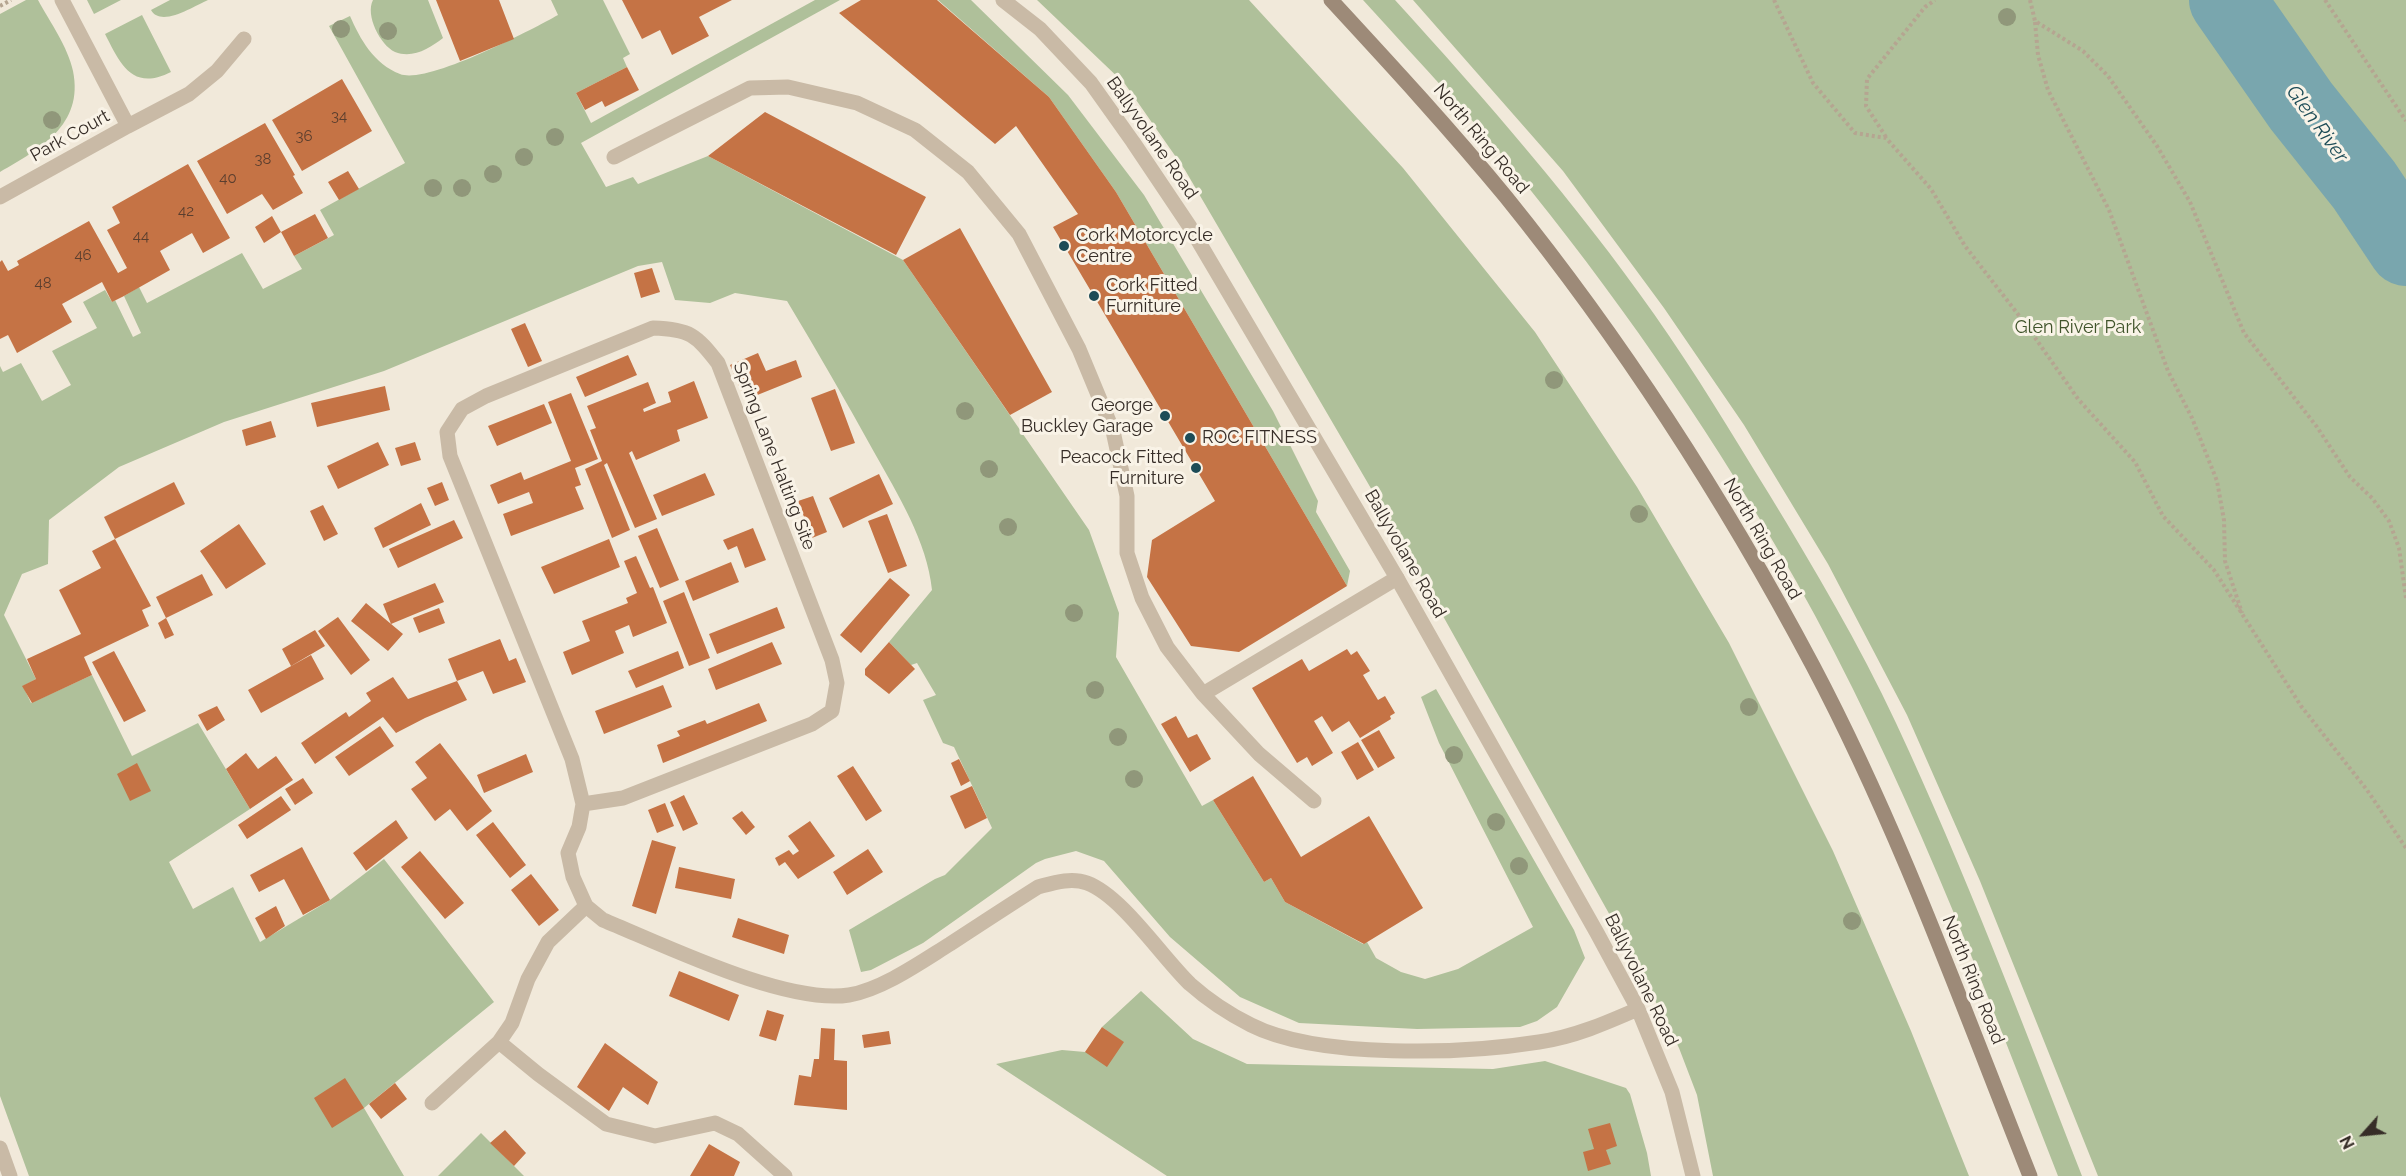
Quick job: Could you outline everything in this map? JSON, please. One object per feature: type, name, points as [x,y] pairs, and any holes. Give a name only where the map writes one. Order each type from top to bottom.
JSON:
[{"type":"main road","name":"North Ring Road","points":[[1331,0],[1508,199],[1584,300],[1671,425],[1746,547],[1813,667],[1875,794],[1931,926],[2030,1176]]},
{"type":"street","name":"Park Court","points":[[62,0],[128,126]]},
{"type":"street","name":"Ballyvolane Road","points":[[1003,0],[1040,29],[1091,83],[1133,142],[1190,227],[1397,578],[1638,1009],[1672,1092],[1694,1176]]},
{"type":"street","name":"Park Court","points":[[0,197],[189,94],[217,71],[244,39]]},
{"type":"street","points":[[614,157],[750,88],[788,87],[857,104],[915,129],[968,172],[1019,234],[1079,349],[1113,431],[1127,496],[1128,553],[1142,598],[1167,647],[1203,694],[1259,754],[1314,801]]},
{"type":"street","name":"Spring Lane Halting Site","points":[[583,804],[623,798],[812,724],[832,711],[837,683],[832,660],[718,363],[699,339],[677,328],[653,328],[486,396],[462,409],[447,432],[450,456],[572,759],[583,804],[579,827],[568,853],[573,877],[586,906]]},
{"type":"street","points":[[1203,694],[1397,578]]},
{"type":"street","points":[[432,1103],[500,1041],[512,1023],[528,979],[548,942],[586,906],[603,920],[738,975],[809,996],[849,995],[885,982],[918,964],[1038,887],[1060,881],[1085,882],[1107,893],[1191,984],[1221,1007],[1252,1026],[1301,1041],[1365,1049],[1482,1048],[1540,1042],[1590,1030],[1638,1009]]},
{"type":"street","points":[[500,1041],[538,1074],[606,1124],[655,1136],[716,1123],[738,1134],[785,1176]]},
{"type":"street","points":[[0,1148],[10,1176]]},
{"type":"path","points":[[0,6],[11,0]]},
{"type":"path","points":[[1774,0],[1813,83],[1855,133],[1886,138]]},
{"type":"path","points":[[1935,0],[1925,7],[1867,79],[1866,106],[1886,138],[1931,189],[1965,246],[2024,322],[2078,399],[2135,462],[2163,516],[2214,570],[2301,706],[2367,790],[2406,848]]},
{"type":"path","points":[[2030,0],[2035,21],[2038,55],[2048,90],[2109,210],[2168,371],[2192,418],[2217,482],[2224,520],[2225,561],[2244,619]]},
{"type":"path","points":[[2325,0],[2406,121]]},
{"type":"path","points":[[2035,21],[2083,51],[2100,68],[2157,146],[2190,202],[2244,333],[2317,427],[2350,477],[2372,498],[2389,521],[2399,548],[2406,598]]},
{"type":"green space","points":[[26,0],[38,0],[58,35],[71,62],[75,90],[72,106],[56,133],[30,154],[0,172],[0,14]]},
{"type":"green space","points":[[87,0],[121,0],[94,14]]},
{"type":"green space","points":[[170,0],[208,0],[170,16],[162,17],[151,10]]},
{"type":"green space","points":[[373,0],[428,0],[443,38],[427,49],[415,53],[395,52],[384,43],[375,29],[371,13]]},
{"type":"green space","points":[[551,0],[603,0],[630,54],[623,58],[627,67],[576,93],[591,123],[815,0],[840,0],[581,143],[606,187],[633,177],[638,184],[708,156],[903,260],[1089,530],[1119,613],[1116,657],[1202,806],[1213,800],[1264,882],[1271,878],[1285,902],[1363,944],[1367,942],[1376,958],[1401,972],[1425,979],[1458,969],[1533,927],[1439,743],[1421,697],[1436,689],[1574,930],[1585,958],[1557,1007],[1537,1021],[1520,1027],[1417,1029],[1299,1023],[1240,997],[1170,937],[1104,861],[1076,851],[1036,863],[923,943],[871,970],[861,972],[849,930],[945,875],[992,828],[954,747],[943,743],[923,700],[936,695],[917,663],[911,665],[889,642],[932,590],[924,554],[918,536],[892,485],[787,301],[735,293],[710,303],[675,300],[662,262],[638,266],[384,371],[224,422],[119,467],[49,520],[48,564],[22,574],[4,615],[36,679],[23,686],[31,703],[92,675],[132,756],[198,723],[250,809],[169,862],[193,909],[233,887],[260,942],[330,900],[384,859],[494,1002],[364,1108],[404,1176],[29,1176],[0,1096],[0,366],[3,372],[21,363],[42,401],[71,385],[52,351],[97,328],[83,302],[105,290],[112,302],[115,300],[133,337],[141,333],[124,296],[139,287],[147,303],[242,253],[263,289],[302,269],[294,256],[334,235],[320,210],[405,163],[329,26],[350,16],[363,42],[375,57],[391,70],[400,74],[413,75],[432,72],[455,64],[558,15]]},
{"type":"green space","points":[[938,0],[971,0],[1068,95],[1144,195],[1273,411],[1318,501],[1316,512],[1350,571],[1347,586],[1116,192],[1049,97]]},
{"type":"green space","points":[[1037,0],[1249,0],[1403,168],[1535,332],[1637,487],[1729,643],[1833,851],[1911,1031],[1969,1176],[1713,1176],[1697,1095],[1679,1048],[1631,953],[1390,521],[1185,170],[1125,84]]},
{"type":"green space","points":[[1363,0],[1395,0],[1562,192],[1669,336],[1769,494],[1867,664],[1896,723],[1970,891],[2082,1176],[2058,1176],[1969,949],[1905,799],[1871,725],[1767,530],[1672,381],[1604,285],[1491,143]]},
{"type":"green space","name":"Glen River Park","points":[[1413,0],[2406,0],[2406,1176],[2098,1176],[1980,881],[1907,715],[1828,564],[1744,425],[1664,308],[1563,171]]},
{"type":"green space","points":[[142,15],[171,72],[146,79],[129,71],[122,64],[105,34]]},
{"type":"green space","points":[[1141,991],[1193,1039],[1247,1064],[1493,1069],[1545,1061],[1626,1088],[1630,1094],[1647,1153],[1651,1176],[1167,1176],[996,1064],[1062,1050],[1085,1052],[1123,1042],[1102,1027]]},
{"type":"green space","points":[[481,1133],[524,1176],[438,1176]]},
{"type":"building","points":[[436,0],[499,0],[514,39],[460,61]]},
{"type":"building","points":[[622,0],[732,0],[699,17],[709,36],[672,55],[660,30],[642,39]]},
{"type":"building","points":[[861,0],[937,0],[1049,97],[1116,192],[1347,586],[1239,652],[1191,646],[1147,577],[1152,540],[1215,501],[1053,227],[1078,214],[1016,126],[995,144],[839,13]]},
{"type":"building","points":[[627,67],[639,90],[605,107],[602,101],[585,110],[576,93]]},
{"type":"building","points":[[342,79],[372,131],[302,171],[272,120]]},
{"type":"building","points":[[765,112],[926,197],[896,255],[708,156]]},
{"type":"building","points":[[265,123],[303,193],[273,210],[262,194],[227,214],[197,161]]},
{"type":"building","points":[[188,164],[230,238],[203,253],[192,233],[160,251],[170,270],[124,296],[112,302],[102,282],[62,304],[72,322],[17,353],[8,335],[0,339],[0,262],[2,260],[8,271],[19,265],[17,261],[89,221],[118,273],[127,268],[107,230],[120,223],[112,207]]},
{"type":"building","points":[[348,171],[359,189],[339,200],[328,182]]},
{"type":"building","points":[[315,214],[328,238],[294,256],[281,232]]},
{"type":"building","points":[[272,216],[281,232],[264,243],[255,227]]},
{"type":"building","points":[[960,228],[1052,392],[1010,415],[903,260]]},
{"type":"building","points":[[652,268],[660,292],[641,298],[634,273]]},
{"type":"building","points":[[525,323],[542,361],[528,367],[511,329]]},
{"type":"building","points":[[758,353],[766,371],[796,360],[802,377],[745,400],[730,365]]},
{"type":"building","points":[[628,355],[637,375],[585,397],[576,377]]},
{"type":"building","points":[[694,381],[708,418],[677,430],[680,441],[636,460],[632,451],[629,453],[657,519],[635,528],[607,463],[604,465],[630,530],[612,538],[585,469],[602,461],[590,430],[596,428],[587,406],[648,382],[656,403],[643,409],[644,412],[671,402],[668,392]]},
{"type":"building","points":[[385,386],[390,410],[317,427],[311,403]]},
{"type":"building","points":[[835,389],[855,443],[831,451],[811,398]]},
{"type":"building","points":[[571,393],[598,459],[575,468],[581,485],[575,487],[584,509],[511,536],[503,514],[533,503],[529,492],[498,504],[490,485],[521,472],[524,480],[571,461],[548,402]]},
{"type":"building","points":[[544,404],[552,423],[497,446],[488,426]]},
{"type":"building","points":[[271,421],[276,437],[246,446],[242,430]]},
{"type":"building","points":[[378,442],[389,465],[338,489],[327,466]]},
{"type":"building","points":[[415,442],[421,460],[401,466],[395,448]]},
{"type":"building","points":[[705,473],[715,495],[662,516],[653,495]]},
{"type":"building","points":[[879,474],[893,504],[843,528],[829,498]]},
{"type":"building","points":[[174,482],[185,504],[115,539],[104,517]]},
{"type":"building","points":[[442,482],[449,500],[435,506],[427,488]]},
{"type":"building","points":[[813,496],[827,532],[812,538],[798,501]]},
{"type":"building","points":[[421,503],[431,525],[383,548],[374,528]]},
{"type":"building","points":[[323,505],[338,534],[324,541],[310,511]]},
{"type":"building","points":[[887,514],[907,566],[888,573],[868,521]]},
{"type":"building","points":[[454,520],[463,538],[398,568],[389,549]]},
{"type":"building","points":[[239,524],[266,564],[226,589],[200,551]]},
{"type":"building","points":[[657,528],[679,580],[660,588],[638,536]]},
{"type":"building","points":[[753,528],[766,560],[745,568],[737,546],[728,550],[723,540]]},
{"type":"building","points":[[115,539],[151,606],[142,610],[149,626],[84,657],[92,675],[32,703],[22,686],[36,679],[27,659],[81,634],[59,590],[101,568],[92,551]]},
{"type":"building","points":[[609,539],[620,567],[554,594],[541,567]]},
{"type":"building","points":[[636,556],[650,588],[653,587],[667,623],[633,637],[629,625],[615,631],[624,653],[572,675],[563,652],[590,641],[582,621],[628,603],[626,598],[637,593],[624,561]]},
{"type":"building","points":[[731,562],[739,582],[693,601],[685,581]]},
{"type":"building","points":[[202,574],[213,595],[166,618],[156,597]]},
{"type":"building","points":[[890,578],[910,595],[861,653],[840,635]]},
{"type":"building","points":[[435,583],[444,602],[391,624],[383,604]]},
{"type":"building","points":[[684,592],[710,658],[689,666],[663,601]]},
{"type":"building","points":[[366,603],[403,634],[388,651],[351,621]]},
{"type":"building","points":[[777,607],[785,628],[717,654],[709,634]]},
{"type":"building","points":[[439,608],[445,623],[419,633],[413,618]]},
{"type":"building","points":[[338,617],[370,660],[351,675],[318,631]]},
{"type":"building","points":[[166,618],[174,635],[165,639],[158,623]]},
{"type":"building","points":[[315,630],[325,646],[291,666],[282,649]]},
{"type":"building","points":[[500,639],[509,661],[516,658],[526,682],[493,694],[483,671],[457,681],[448,659]]},
{"type":"building","points":[[772,642],[782,664],[716,690],[708,669]]},
{"type":"building","points":[[889,642],[915,669],[889,694],[865,675],[865,669]]},
{"type":"building","points":[[1347,649],[1351,655],[1357,651],[1370,671],[1363,675],[1378,700],[1385,696],[1395,713],[1390,716],[1391,719],[1360,738],[1349,721],[1332,732],[1322,716],[1314,721],[1333,753],[1312,766],[1307,757],[1297,763],[1252,688],[1302,659],[1309,671]]},
{"type":"building","points":[[114,651],[146,711],[124,722],[92,662]]},
{"type":"building","points":[[678,651],[684,668],[636,688],[628,671]]},
{"type":"building","points":[[311,655],[324,679],[261,713],[248,690]]},
{"type":"building","points":[[393,677],[408,699],[457,681],[467,700],[396,733],[383,717],[315,764],[301,743],[346,712],[349,717],[371,701],[366,693]]},
{"type":"building","points":[[663,685],[672,707],[604,734],[595,711]]},
{"type":"building","points":[[759,703],[767,721],[663,763],[657,745],[680,736],[677,731],[705,720],[707,724]]},
{"type":"building","points":[[217,706],[225,720],[207,731],[198,715]]},
{"type":"building","points":[[1176,716],[1188,738],[1197,734],[1211,759],[1190,772],[1161,724]]},
{"type":"building","points":[[380,726],[394,746],[349,776],[335,757]]},
{"type":"building","points":[[1379,730],[1395,758],[1378,768],[1361,740]]},
{"type":"building","points":[[1358,742],[1374,770],[1357,780],[1341,752]]},
{"type":"building","points":[[440,743],[492,811],[467,831],[450,809],[435,821],[411,789],[427,778],[415,762]]},
{"type":"building","points":[[246,753],[258,769],[276,756],[293,780],[250,809],[226,769]]},
{"type":"building","points":[[526,754],[533,772],[484,793],[477,775]]},
{"type":"building","points":[[959,759],[970,781],[961,786],[951,763]]},
{"type":"building","points":[[137,763],[151,791],[130,801],[117,774]]},
{"type":"building","points":[[853,766],[882,811],[866,821],[837,776]]},
{"type":"building","points":[[1253,776],[1301,857],[1369,816],[1423,908],[1364,944],[1285,902],[1271,878],[1264,882],[1213,800]]},
{"type":"building","points":[[303,778],[313,793],[295,805],[285,789]]},
{"type":"building","points":[[972,786],[987,818],[965,829],[950,796]]},
{"type":"building","points":[[684,795],[698,824],[683,831],[670,802]]},
{"type":"building","points":[[281,796],[291,810],[247,839],[238,825]]},
{"type":"building","points":[[665,803],[674,826],[657,833],[648,810]]},
{"type":"building","points":[[742,811],[755,827],[746,835],[732,818]]},
{"type":"building","points":[[396,820],[408,838],[366,871],[353,853]]},
{"type":"building","points":[[810,821],[835,856],[798,879],[785,862],[779,866],[775,858],[789,850],[793,855],[799,851],[788,836]]},
{"type":"building","points":[[493,822],[526,865],[510,878],[476,835]]},
{"type":"building","points":[[652,840],[676,847],[656,914],[632,906]]},
{"type":"building","points":[[302,847],[330,900],[303,915],[284,879],[259,892],[250,875]]},
{"type":"building","points":[[868,849],[883,872],[847,895],[833,872]]},
{"type":"building","points":[[420,851],[464,903],[445,919],[401,867]]},
{"type":"building","points":[[679,867],[735,879],[731,899],[675,888]]},
{"type":"building","points":[[531,874],[559,910],[539,926],[511,890]]},
{"type":"building","points":[[276,906],[285,926],[266,939],[255,918]]},
{"type":"building","points":[[738,918],[789,935],[784,954],[732,937]]},
{"type":"building","points":[[679,971],[739,995],[729,1021],[669,996]]},
{"type":"building","points":[[767,1010],[784,1015],[776,1041],[759,1036]]},
{"type":"building","points":[[1102,1027],[1124,1042],[1107,1067],[1085,1052]]},
{"type":"building","points":[[821,1028],[835,1029],[834,1060],[847,1061],[847,1110],[794,1105],[799,1075],[811,1077],[814,1059],[819,1059]]},
{"type":"building","points":[[889,1031],[891,1044],[864,1048],[862,1035]]},
{"type":"building","points":[[605,1043],[658,1082],[648,1105],[623,1087],[609,1111],[577,1087]]},
{"type":"building","points":[[345,1078],[364,1108],[332,1128],[314,1098]]},
{"type":"building","points":[[395,1083],[407,1099],[381,1119],[369,1104]]},
{"type":"building","points":[[1610,1123],[1617,1146],[1606,1150],[1611,1164],[1588,1171],[1583,1152],[1594,1149],[1588,1129]]},
{"type":"building","points":[[505,1130],[526,1153],[514,1166],[490,1143]]},
{"type":"building","points":[[709,1144],[740,1162],[734,1176],[690,1176]]},
{"type":"waterway","name":"Glen River","points":[[2227,0],[2301,106],[2364,185],[2406,248]]},
{"type":"place","name":"Cork Motorcycle Centre","points":[[1064,246]]},
{"type":"place","name":"Cork Fitted Furniture","points":[[1094,296]]},
{"type":"place","name":"George Buckley Garage","points":[[1165,416]]},
{"type":"place","name":"ROC FITNESS","points":[[1190,438]]},
{"type":"place","name":"Peacock Fitted Furniture","points":[[1196,468]]}]
